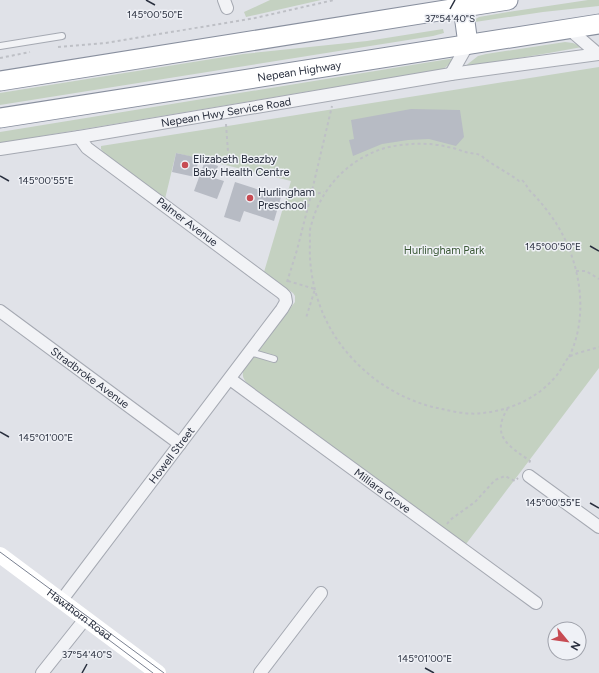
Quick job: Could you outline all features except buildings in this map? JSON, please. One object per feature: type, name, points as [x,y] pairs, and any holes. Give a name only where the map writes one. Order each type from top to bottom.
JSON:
[{"type":"highway","points":[[0,81],[508,0]]},
{"type":"highway","points":[[463,7],[468,44]]},
{"type":"highway","name":"Nepean Highway","points":[[0,118],[599,24]]},
{"type":"main road","name":"Hawthorn Road","points":[[0,556],[158,673]]},
{"type":"street","name":"Nepean Hwy Service Road","points":[[568,29],[598,54]]},
{"type":"street","points":[[451,74],[468,44]]},
{"type":"street","name":"Nepean Hwy Service Road","points":[[0,149],[451,74],[598,54]]},
{"type":"street","name":"Palmer Avenue","points":[[79,137],[87,148],[282,293]]},
{"type":"street","name":"Howell Street","points":[[61,601],[282,309],[286,299],[282,293]]},
{"type":"street","name":"Stradbroke Avenue","points":[[0,311],[180,444]]},
{"type":"street","name":"Milliara Grove","points":[[230,379],[536,603]]},
{"type":"street","points":[[525,473],[599,527]]},
{"type":"street","points":[[260,673],[321,593]]},
{"type":"street","points":[[42,673],[85,619]]},
{"type":"lane","points":[[0,46],[62,36]]},
{"type":"lane","points":[[250,352],[274,359]]},
{"type":"path","points":[[54,47],[106,43],[255,18],[334,0]]},
{"type":"path","points":[[0,58],[32,51]]},
{"type":"path","points":[[282,293],[288,281],[311,195],[335,94]]},
{"type":"path","points":[[226,124],[229,166]]},
{"type":"path","points":[[427,144],[448,147],[472,154],[476,153],[528,186],[529,190],[545,207],[555,221],[567,244],[576,271],[580,294],[580,321],[576,341],[569,357],[556,377],[547,386],[525,401],[508,408],[482,413],[451,411],[417,402],[380,384],[345,351],[329,325],[314,289],[309,250],[310,227],[324,192],[344,170],[368,154],[395,146],[427,144]]},
{"type":"path","points":[[311,195],[324,192]]},
{"type":"path","points":[[576,271],[586,271],[599,279]]},
{"type":"path","points":[[288,281],[314,289]]},
{"type":"path","points":[[306,318],[314,289]]},
{"type":"path","points":[[569,357],[599,347]]},
{"type":"path","points":[[441,534],[450,520],[475,502],[495,480],[505,476],[515,481],[525,473],[530,461],[513,449],[503,438],[501,427],[502,420],[508,408]]},
{"type":"green space","points":[[270,0],[321,0],[246,17],[244,12]]},
{"type":"green space","points":[[588,0],[599,0],[599,6],[543,12],[475,22],[474,20],[479,17]]},
{"type":"green space","points":[[443,29],[444,33],[433,36],[0,105],[0,93],[243,54],[367,41]]},
{"type":"green space","points":[[565,42],[573,43],[582,47],[464,67],[478,56],[486,54]]},
{"type":"green space","points":[[455,58],[443,69],[0,143],[0,132]]},
{"type":"green space","name":"Hurlingham Park","points":[[599,67],[599,368],[466,544],[249,385],[244,378],[244,369],[295,302],[295,296],[293,293],[264,272],[291,181],[176,153],[165,199],[105,154],[101,149],[101,146]]},
{"type":"tram line","points":[[0,552],[164,673]]},
{"type":"tram line","points":[[57,601],[153,673]]},
{"type":"place","name":"Elizabeth Beazby Baby Health Centre","points":[[185,165]]},
{"type":"place","name":"Hurlingham Preschool","points":[[250,198]]}]
